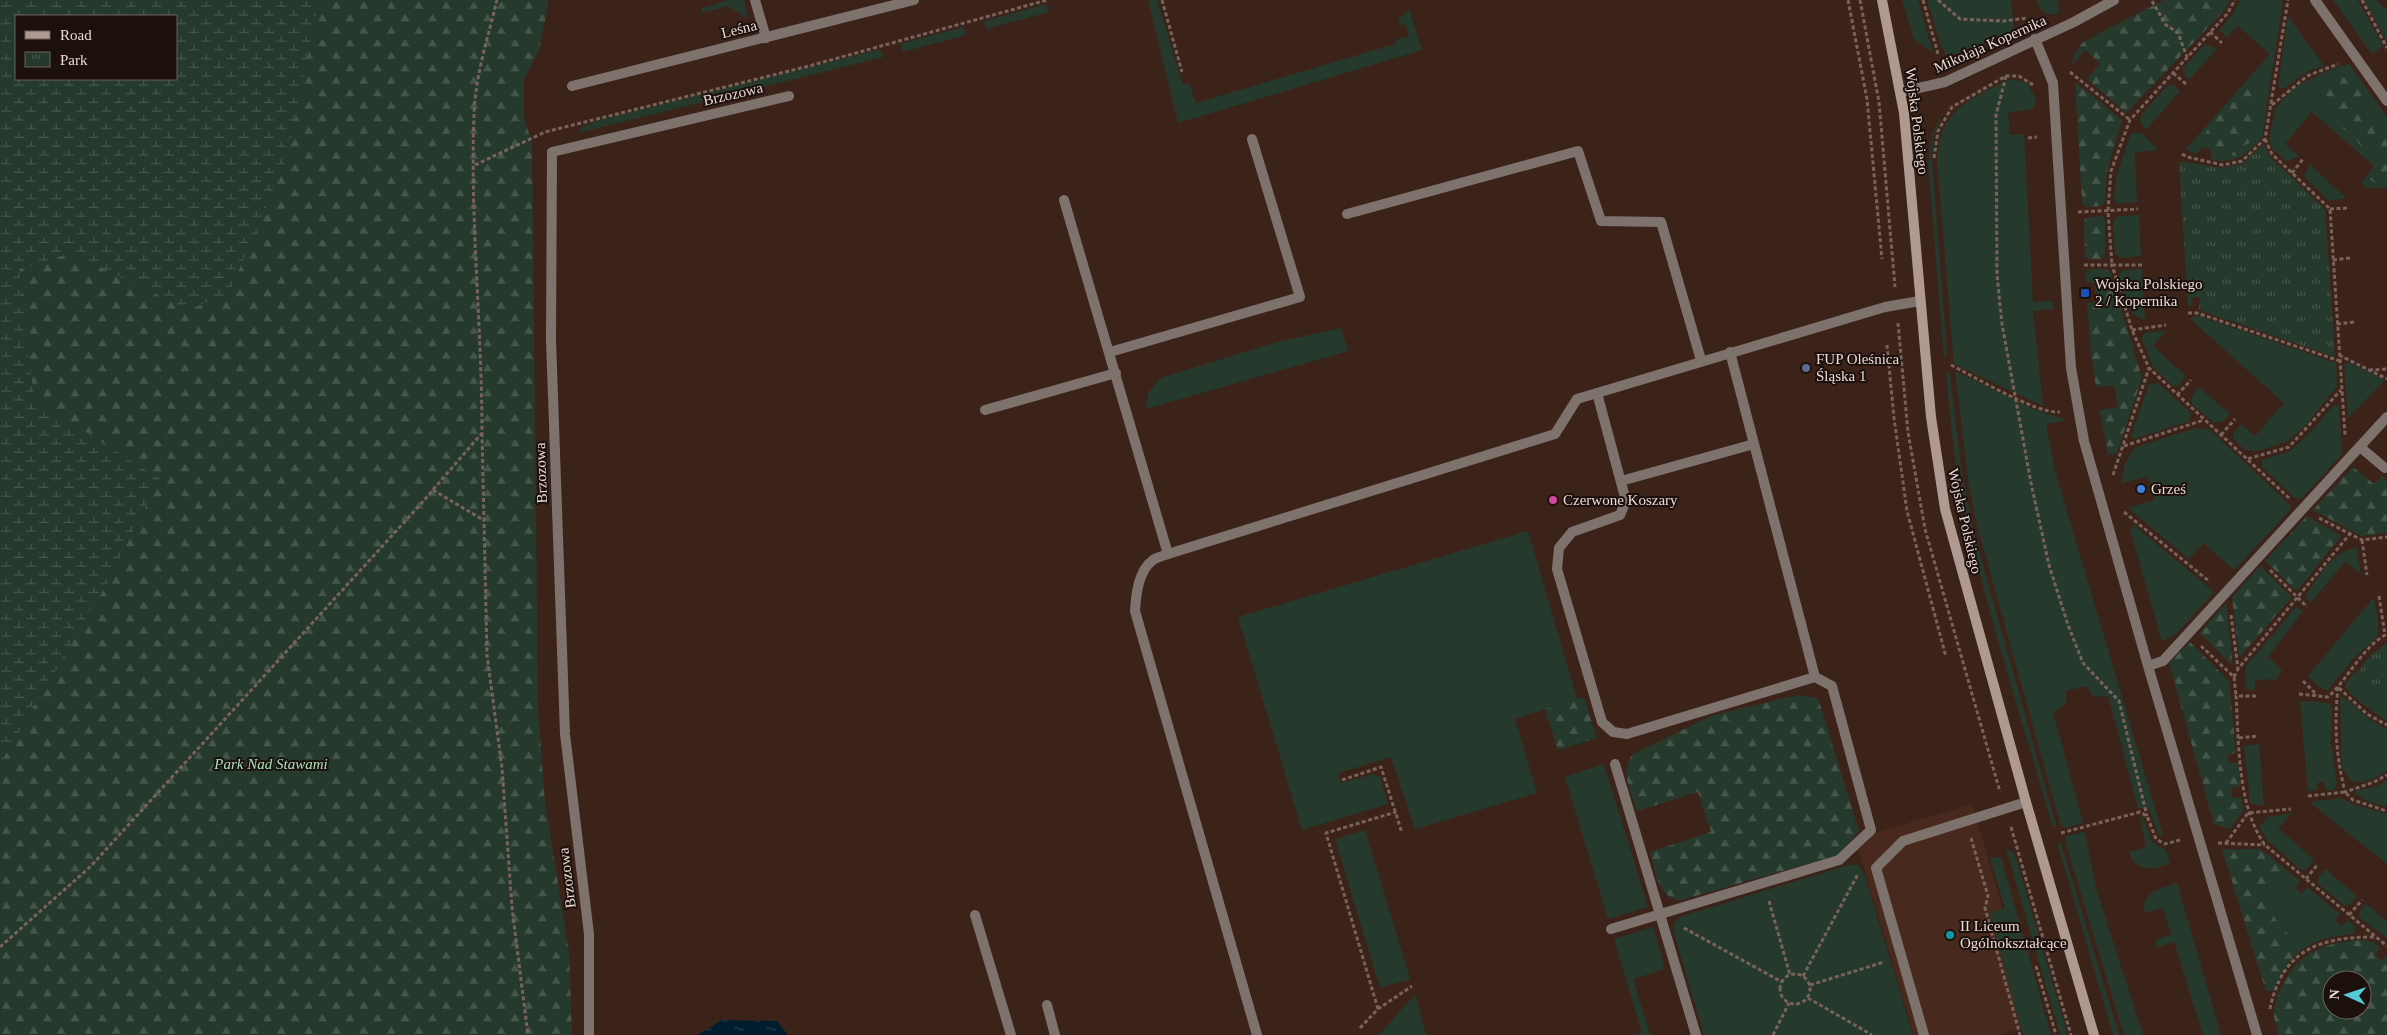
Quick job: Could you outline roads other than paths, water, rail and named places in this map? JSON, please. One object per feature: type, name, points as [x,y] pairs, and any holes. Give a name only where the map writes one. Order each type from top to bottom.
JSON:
[{"type":"main road","name":"Wojska Polskiego","points":[[1882,0],[1901,92],[1931,417],[1945,509],[2026,802],[2094,1035]]},
{"type":"street","points":[[755,0],[766,38]]},
{"type":"street","name":"Leśna","points":[[572,86],[914,0]]},
{"type":"street","name":"Mikołaja Kopernika","points":[[1901,92],[1946,82],[2074,22],[2114,0]]},
{"type":"street","points":[[2315,0],[2387,101]]},
{"type":"street","points":[[2035,39],[2053,83],[2067,315],[2077,409],[2084,441],[2148,666],[2258,1035]]},
{"type":"street","name":"Brzozowa","points":[[589,1035],[589,934],[565,734],[551,340],[552,152],[789,96]]},
{"type":"street","points":[[1110,352],[1300,297],[1252,139]]},
{"type":"street","points":[[1347,214],[1578,152],[1601,221],[1661,222],[1700,360]]},
{"type":"street","points":[[1064,200],[1168,554]]},
{"type":"street","points":[[1257,1035],[1135,611],[1136,591],[1143,575],[1153,560],[1555,434],[1577,399],[1700,360],[1885,307],[1920,301]]},
{"type":"street","points":[[1611,929],[1839,860],[1871,830],[1832,686],[1816,677],[1730,352]]},
{"type":"street","points":[[985,410],[1116,373]]},
{"type":"street","points":[[1597,393],[1626,501],[1620,516],[1572,532],[1559,548],[1557,569],[1602,722],[1613,732],[1627,734],[1816,677]]},
{"type":"street","points":[[2148,666],[2164,660],[2387,417]]},
{"type":"street","points":[[1621,481],[1754,444]]},
{"type":"street","points":[[2360,447],[2385,468]]},
{"type":"street","points":[[1615,764],[1696,1035]]},
{"type":"street","points":[[1924,1035],[1876,868],[1903,841],[2026,802]]},
{"type":"street","points":[[975,915],[1011,1035]]},
{"type":"street","points":[[1047,1005],[1055,1035]]},
{"type":"water","points":[[722,1020],[777,1021],[788,1035],[697,1035]]},
{"type":"place","name":"Wojska Polskiego 2 / Kopernika","points":[[2085,293]]},
{"type":"place","name":"FUP Oleśnica Śląska 1","points":[[1806,368]]},
{"type":"place","name":"Grześ","points":[[2141,489]]},
{"type":"place","name":"Czerwone Koszary","points":[[1553,500]]},
{"type":"place","name":"II Liceum Ogólnokształcące","points":[[1950,935]]},
{"type":"park label","name":"Park Nad Stawami","points":[[271,764]]}]
